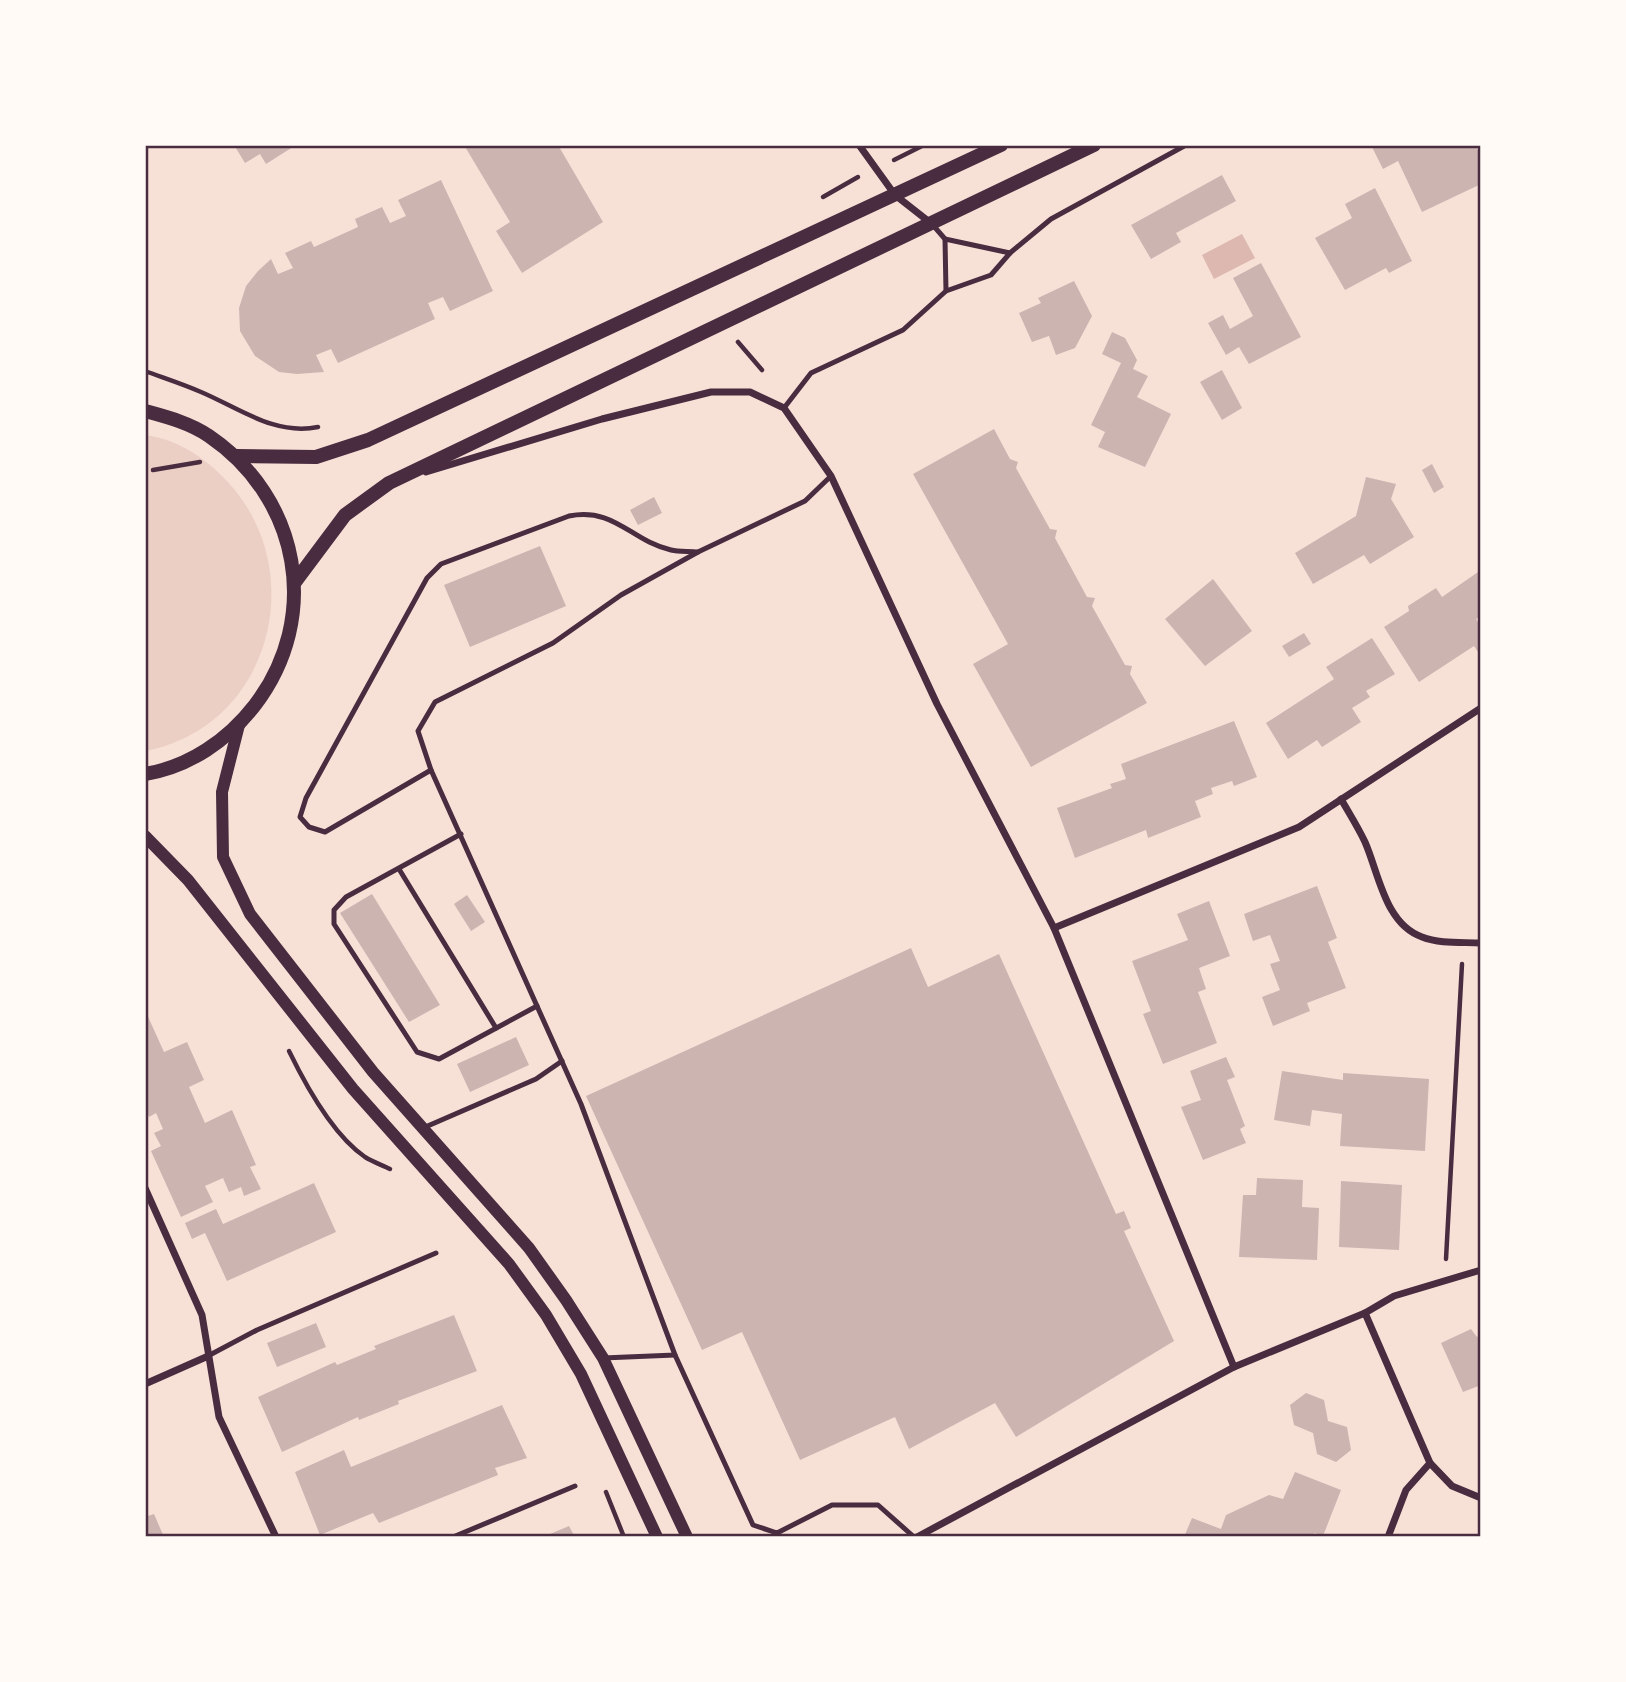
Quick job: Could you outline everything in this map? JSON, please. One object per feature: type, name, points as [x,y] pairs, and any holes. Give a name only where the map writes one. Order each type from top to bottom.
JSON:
[{"type":"main road","points":[[236,456],[316,457],[368,440],[1001,145]]},
{"type":"main road","points":[[295,582],[345,515],[389,483],[1094,145]]},
{"type":"main road","points":[[145,411],[174,419],[207,435],[236,456],[266,492],[286,535],[295,582],[290,634],[271,683],[239,725],[202,753],[160,771],[145,774]]},
{"type":"street","points":[[859,145],[894,195],[932,224]]},
{"type":"street","points":[[389,483],[602,419],[711,391],[750,392],[784,408],[831,476],[937,704],[1054,928],[1234,1367]]},
{"type":"street","points":[[1054,928],[1298,827],[1481,708]]},
{"type":"street","points":[[239,725],[222,792],[223,857],[250,914],[373,1072],[529,1248],[603,1358],[687,1537]]},
{"type":"street","points":[[1341,799],[1365,842],[1391,910],[1403,925],[1419,936],[1438,942],[1481,943]]},
{"type":"street","points":[[145,836],[196,890],[353,1089],[509,1264],[546,1315],[581,1374],[657,1537]]},
{"type":"street","points":[[145,1188],[202,1315],[206,1357],[219,1417],[276,1537]]},
{"type":"street","points":[[916,1537],[1234,1367],[1364,1313],[1394,1296],[1481,1270]]},
{"type":"street","points":[[1364,1313],[1430,1463],[1452,1486],[1481,1498]]},
{"type":"street","points":[[145,1384],[206,1357]]},
{"type":"street","points":[[1388,1537],[1406,1490],[1430,1463]]},
{"type":"lane","points":[[784,408],[811,373],[903,330],[946,291],[991,275],[1010,253],[1051,219],[1186,145]]},
{"type":"lane","points":[[932,224],[945,239],[1010,253]]},
{"type":"lane","points":[[945,239],[946,291]]},
{"type":"lane","points":[[831,476],[805,501],[698,552],[621,595],[553,643],[435,702],[418,731],[431,770],[562,1061],[675,1355],[753,1525],[778,1533],[832,1505],[878,1505],[916,1537]]},
{"type":"lane","points":[[431,770],[325,832],[309,827],[300,817],[306,798],[427,578],[441,564],[569,516],[588,512],[609,518],[669,550],[698,552]]},
{"type":"lane","points":[[461,834],[346,897],[334,910],[334,923],[417,1052],[439,1059],[537,1006]]},
{"type":"lane","points":[[399,869],[496,1028]]},
{"type":"lane","points":[[422,1128],[536,1079],[562,1061]]},
{"type":"lane","points":[[206,1357],[257,1330],[436,1253]]},
{"type":"lane","points":[[603,1358],[675,1355]]},
{"type":"lane","points":[[453,1537],[575,1486]]},
{"type":"path","points":[[813,202],[924,145]]},
{"type":"path","points":[[734,337],[762,370]]},
{"type":"path","points":[[145,372],[201,391],[246,415],[281,428],[314,428],[327,424]]},
{"type":"path","points":[[153,470],[236,456]]},
{"type":"path","points":[[1445,1281],[1463,942]]},
{"type":"path","points":[[607,1496],[624,1537]]},
{"type":"shaded area","points":[[1242,234],[1255,258],[1214,279],[1202,255]]},
{"type":"shaded area","points":[[145,435],[176,444],[203,459],[219,473],[248,509],[266,550],[271,593],[266,635],[251,675],[225,709],[190,735],[145,751]]},
{"type":"building","points":[[234,145],[296,145],[266,164],[260,154],[245,163]]},
{"type":"building","points":[[464,145],[558,145],[603,222],[522,273],[496,231],[510,222]]},
{"type":"building","points":[[1371,145],[1475,145],[1481,156],[1481,184],[1422,212],[1398,161],[1383,169]]},
{"type":"building","points":[[1222,175],[1236,201],[1176,233],[1181,242],[1151,259],[1131,225]]},
{"type":"building","points":[[441,180],[493,291],[450,311],[443,297],[428,303],[435,319],[338,363],[331,349],[316,355],[324,372],[279,372],[255,356],[240,331],[239,308],[246,286],[258,271],[271,259],[278,274],[293,268],[285,253],[311,241],[314,247],[358,227],[355,219],[382,207],[390,223],[406,216],[398,200]]},
{"type":"building","points":[[1375,188],[1412,261],[1389,273],[1386,268],[1345,290],[1315,238],[1352,218],[1345,204]]},
{"type":"building","points":[[1261,263],[1301,337],[1249,364],[1239,347],[1226,355],[1208,323],[1223,315],[1230,329],[1253,316],[1233,278]]},
{"type":"building","points":[[1074,281],[1092,316],[1075,348],[1056,355],[1049,336],[1032,342],[1019,313],[1041,303],[1038,298]]},
{"type":"building","points":[[1112,332],[1125,338],[1137,360],[1133,369],[1148,376],[1137,397],[1171,414],[1145,467],[1098,447],[1105,432],[1091,425],[1121,363],[1102,354]]},
{"type":"building","points":[[1222,370],[1242,408],[1222,420],[1200,382]]},
{"type":"building","points":[[994,429],[1010,459],[1018,462],[1016,468],[1050,529],[1057,530],[1055,538],[1087,597],[1095,598],[1092,606],[1125,665],[1132,666],[1130,674],[1147,703],[1031,767],[973,664],[1008,644],[913,474]]},
{"type":"building","points":[[1432,464],[1444,487],[1434,493],[1422,470]]},
{"type":"building","points":[[1366,477],[1396,484],[1391,499],[1414,537],[1370,564],[1364,555],[1313,584],[1295,553],[1356,516]]},
{"type":"building","points":[[654,497],[662,513],[638,525],[630,510]]},
{"type":"building","points":[[540,546],[566,606],[470,647],[444,585]]},
{"type":"building","points":[[1481,570],[1481,616],[1476,619],[1481,627],[1481,650],[1478,652],[1474,646],[1419,682],[1384,627],[1409,611],[1408,606],[1436,588],[1442,597]]},
{"type":"building","points":[[1213,579],[1252,631],[1205,666],[1165,619]]},
{"type":"building","points":[[1304,633],[1311,644],[1289,657],[1282,646]]},
{"type":"building","points":[[1372,638],[1395,674],[1366,691],[1370,697],[1352,708],[1361,722],[1322,747],[1317,740],[1288,759],[1266,723],[1334,679],[1326,667]]},
{"type":"building","points":[[1234,721],[1257,777],[1234,786],[1232,781],[1211,788],[1213,794],[1195,801],[1201,817],[1148,838],[1146,830],[1075,858],[1057,808],[1112,788],[1110,784],[1126,779],[1121,764]]},
{"type":"building","points":[[1317,886],[1337,938],[1328,942],[1346,988],[1307,1003],[1310,1011],[1273,1026],[1262,997],[1280,990],[1270,964],[1280,961],[1270,935],[1253,941],[1244,914]]},
{"type":"building","points":[[372,894],[440,1005],[409,1022],[340,913]]},
{"type":"building","points":[[467,895],[485,922],[471,931],[454,904]]},
{"type":"building","points":[[1209,901],[1230,956],[1199,968],[1206,989],[1198,992],[1217,1043],[1163,1064],[1143,1014],[1151,1011],[1132,961],[1188,940],[1177,914]]},
{"type":"building","points":[[911,948],[928,987],[999,954],[1116,1214],[1124,1211],[1131,1228],[1124,1231],[1174,1341],[1016,1437],[995,1403],[909,1449],[895,1417],[800,1460],[742,1332],[702,1350],[586,1096]]},
{"type":"building","points":[[145,1010],[164,1052],[187,1042],[204,1080],[189,1087],[205,1123],[232,1110],[256,1165],[250,1167],[261,1189],[244,1196],[241,1187],[229,1192],[223,1178],[205,1186],[213,1202],[181,1217],[151,1151],[161,1146],[154,1133],[163,1129],[156,1113],[149,1117],[145,1108]]},
{"type":"building","points":[[516,1037],[529,1065],[470,1092],[457,1064]]},
{"type":"building","points":[[1226,1057],[1235,1077],[1227,1080],[1245,1126],[1240,1129],[1246,1143],[1203,1160],[1181,1107],[1201,1100],[1190,1071]]},
{"type":"building","points":[[1282,1071],[1343,1080],[1343,1073],[1429,1079],[1425,1151],[1340,1146],[1342,1114],[1312,1110],[1310,1126],[1274,1120]]},
{"type":"building","points":[[1257,1178],[1303,1180],[1302,1207],[1319,1208],[1317,1260],[1239,1257],[1243,1195],[1256,1195]]},
{"type":"building","points":[[1341,1181],[1402,1185],[1399,1250],[1339,1247]]},
{"type":"building","points":[[314,1183],[336,1232],[227,1281],[205,1233],[192,1239],[185,1223],[216,1209],[223,1224]]},
{"type":"building","points":[[454,1315],[477,1371],[398,1401],[399,1404],[359,1420],[358,1417],[282,1452],[258,1397],[335,1362],[337,1365],[376,1349],[374,1346]]},
{"type":"building","points":[[316,1323],[326,1347],[277,1367],[267,1343]]},
{"type":"building","points":[[1471,1329],[1477,1337],[1481,1335],[1481,1385],[1463,1392],[1441,1343]]},
{"type":"building","points":[[1306,1393],[1324,1400],[1328,1421],[1347,1427],[1351,1450],[1336,1462],[1317,1454],[1313,1433],[1294,1425],[1290,1405]]},
{"type":"building","points":[[502,1405],[527,1458],[495,1468],[498,1475],[379,1523],[373,1513],[320,1535],[295,1472],[344,1450],[351,1467]]},
{"type":"building","points":[[1295,1472],[1341,1490],[1323,1536],[1314,1533],[1313,1537],[1184,1537],[1192,1518],[1221,1529],[1226,1515],[1269,1495],[1283,1499]]},
{"type":"building","points":[[154,1514],[164,1537],[145,1537],[145,1517]]},
{"type":"building","points":[[569,1526],[575,1537],[543,1537]]}]
